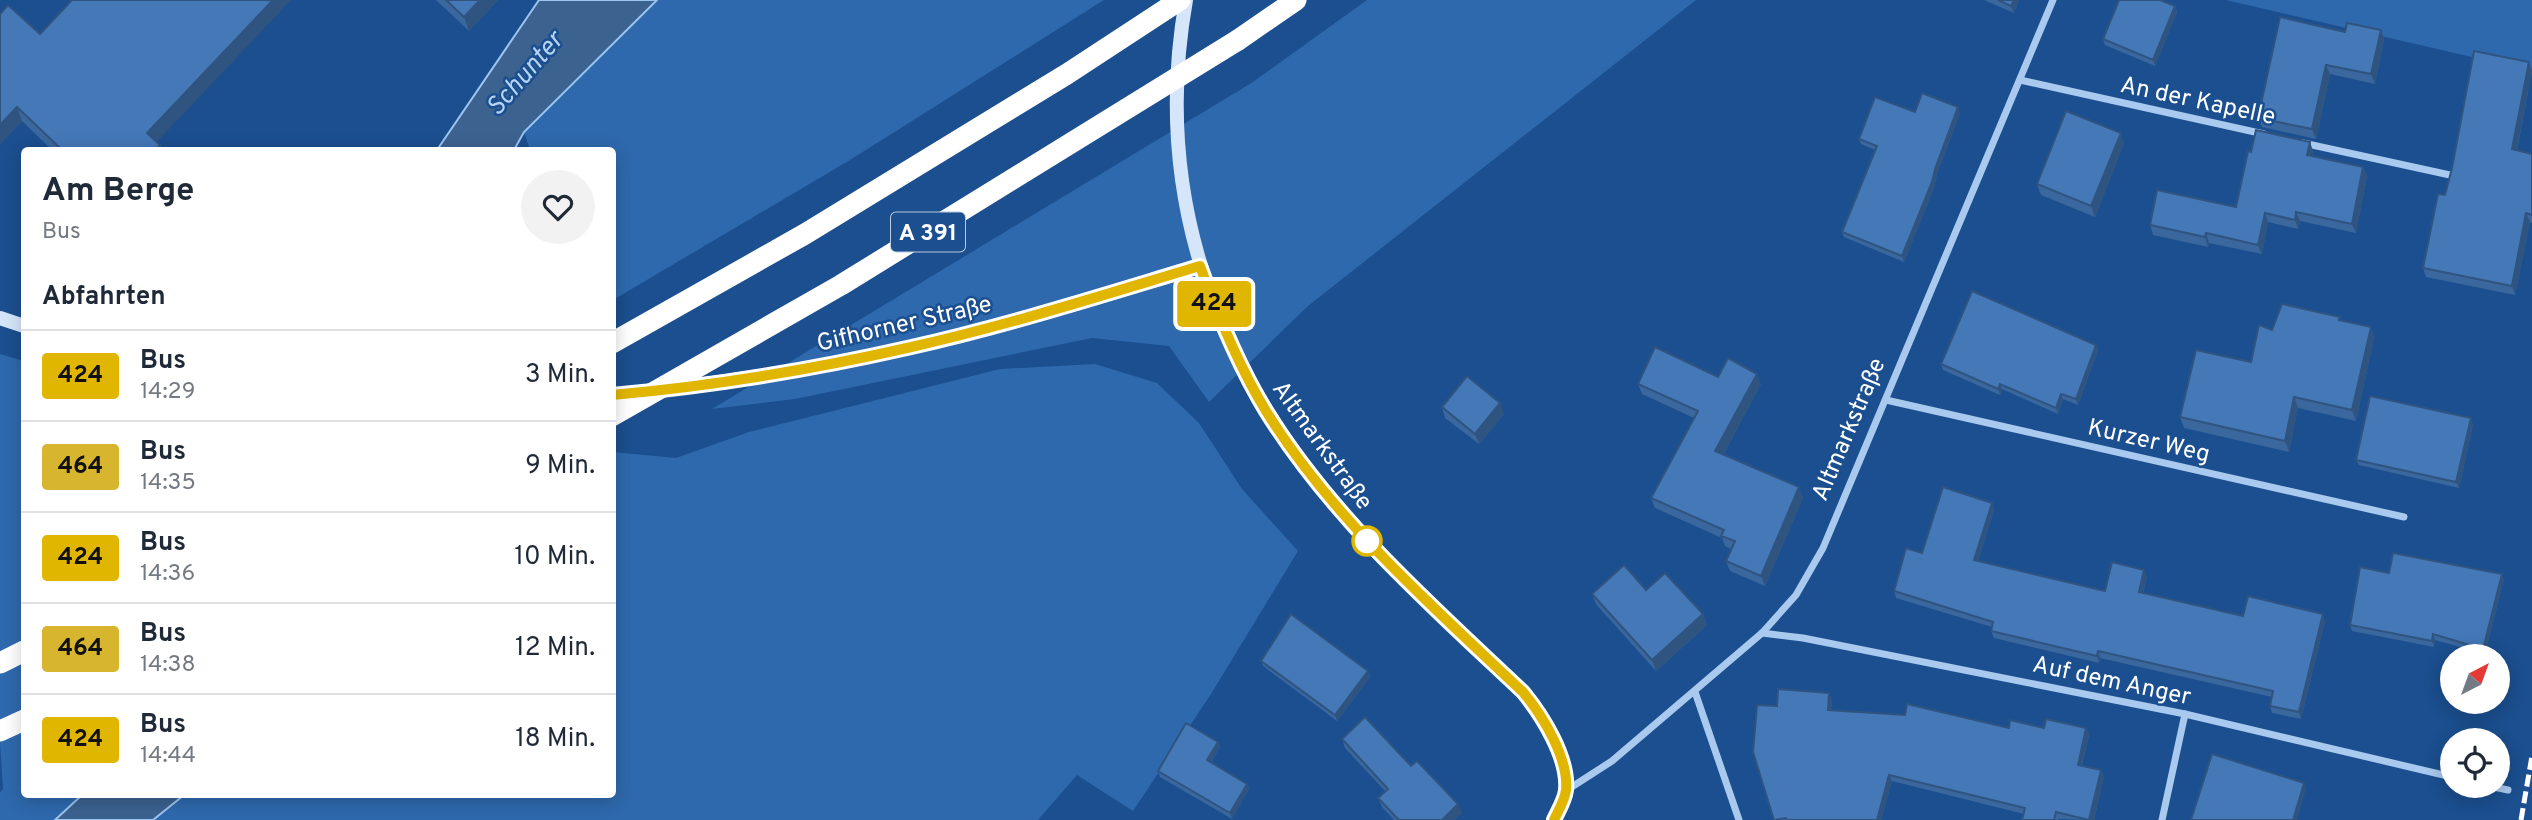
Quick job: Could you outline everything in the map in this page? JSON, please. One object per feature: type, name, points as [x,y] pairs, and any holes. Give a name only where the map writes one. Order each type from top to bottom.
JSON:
[{"type":"highway","name":"A 391","points":[[616,341],[805,234],[1067,74],[1181,0]]},
{"type":"highway","name":"A 391","points":[[616,414],[841,285],[1238,40],[1296,0]]},
{"type":"highway","points":[[0,663],[21,652]]},
{"type":"highway","points":[[0,732],[21,722]]},
{"type":"main road","name":"Altmarkstraße","points":[[1186,0],[1178,71],[1177,120],[1183,182],[1200,266],[1239,363],[1285,440],[1367,541],[1523,692],[1548,727],[1557,746],[1566,790]]},
{"type":"main road","name":"Gifhorner Straße","points":[[616,395],[678,389],[794,371],[909,348],[1200,266]]},
{"type":"main road","points":[[0,318],[21,325]]},
{"type":"main road","points":[[1553,820],[1566,790]]},
{"type":"street","name":"Altmarkstraße","points":[[1566,790],[1612,761],[1695,692],[1762,633],[1796,594],[1822,548],[2053,0]]},
{"type":"street","name":"An der Kapelle","points":[[2020,80],[2275,136]]},
{"type":"street","name":"An der Kapelle","points":[[2288,139],[2450,175]]},
{"type":"street","name":"Kurzer Weg","points":[[1886,400],[2404,517]]},
{"type":"street","name":"Auf dem Anger","points":[[1762,633],[1803,638],[2185,714],[2440,774]]},
{"type":"street","points":[[1695,692],[1739,820]]},
{"type":"street","points":[[2162,820],[2185,714]]},
{"type":"shaded area","points":[[657,0],[1104,0],[850,160],[616,298],[616,147],[529,147],[524,132]]},
{"type":"shaded area","points":[[1367,0],[1696,0],[1308,306],[1209,402],[1169,346],[1092,338],[795,399],[712,409],[1253,82]]},
{"type":"shaded area","points":[[2226,0],[2532,0],[2532,71]]},
{"type":"shaded area","points":[[0,354],[21,360],[21,798],[80,798],[55,820],[0,820],[0,792],[3,789],[0,743]]},
{"type":"shaded area","points":[[1095,364],[1157,383],[1199,423],[1242,489],[1298,551],[1211,694],[1133,811],[1077,775],[1038,820],[153,820],[180,798],[616,798],[616,452],[676,458],[749,432],[1000,369]]},
{"type":"water","name":"Schunter","points":[[539,0],[657,0],[524,132],[516,147],[439,147]]},
{"type":"water","points":[[79,798],[180,798],[153,820],[55,820]]},
{"type":"building","points":[[72,0],[273,0],[147,133],[160,145],[158,147],[59,147],[17,107],[0,125],[0,14],[8,5],[40,34]]},
{"type":"building","points":[[446,0],[480,0],[464,17]]},
{"type":"building","points":[[1998,0],[2014,0],[2011,6]]},
{"type":"building","points":[[2119,0],[2160,0],[2175,6],[2153,60],[2103,39]]},
{"type":"building","points":[[2280,17],[2345,32],[2347,23],[2381,30],[2371,74],[2326,65],[2312,129],[2258,118]]},
{"type":"building","points":[[2474,51],[2529,62],[2512,149],[2532,154],[2532,215],[2526,213],[2512,286],[2423,268],[2438,194],[2445,195],[2452,168]]},
{"type":"building","points":[[1922,93],[1958,107],[1902,256],[1842,232],[1877,146],[1859,139],[1875,97],[1915,112]]},
{"type":"building","points":[[2066,111],[2121,133],[2091,206],[2037,184]]},
{"type":"building","points":[[2256,130],[2310,142],[2307,155],[2363,167],[2352,224],[2296,212],[2295,220],[2265,213],[2258,245],[2206,233],[2205,237],[2150,225],[2157,190],[2236,207],[2248,151],[2251,152]]},
{"type":"building","points":[[1972,291],[2096,345],[2076,399],[2061,394],[2056,408],[2000,384],[1998,389],[1941,364]]},
{"type":"building","points":[[2282,304],[2371,327],[2352,410],[2294,397],[2285,441],[2180,417],[2196,350],[2251,362],[2259,325],[2272,330]]},
{"type":"building","points":[[1655,347],[1718,377],[1728,358],[1757,374],[1715,451],[1799,487],[1761,576],[1726,561],[1735,541],[1721,536],[1724,530],[1651,498],[1698,411],[1638,384]]},
{"type":"building","points":[[1467,376],[1500,403],[1475,434],[1442,407]]},
{"type":"building","points":[[2370,396],[2471,418],[2456,482],[2356,460]]},
{"type":"building","points":[[1943,487],[1992,503],[1974,560],[2105,591],[2112,562],[2144,570],[2139,592],[2243,616],[2248,596],[2323,614],[2299,712],[2270,706],[2273,691],[2098,651],[2097,656],[1991,631],[1993,622],[1894,591],[1906,548],[1922,553]]},
{"type":"building","points":[[2393,553],[2502,574],[2484,644],[2466,644],[2433,634],[2432,641],[2350,625],[2360,567],[2389,573]]},
{"type":"building","points":[[1624,565],[1646,590],[1665,573],[1703,614],[1652,660],[1592,594]]},
{"type":"building","points":[[1291,614],[1368,671],[1335,715],[1261,661]]},
{"type":"building","points":[[1778,689],[1829,693],[1828,710],[1905,715],[1907,704],[2009,728],[2010,720],[2044,728],[2046,719],[2086,728],[2078,765],[2101,770],[2089,820],[2056,812],[2054,820],[2022,820],[2025,808],[1889,775],[1877,820],[1774,820],[1753,752],[1757,705],[1777,706]]},
{"type":"building","points":[[1365,717],[1411,766],[1417,761],[1458,804],[1442,820],[1399,820],[1378,798],[1388,789],[1342,739]]},
{"type":"building","points":[[1186,723],[1218,742],[1207,760],[1247,784],[1230,813],[1158,771]]},
{"type":"building","points":[[2212,754],[2304,783],[2293,820],[2191,820]]},
{"type":"railway","points":[[2521,820],[2532,756]]},
{"type":"bus line","name":"424","points":[[616,395],[678,389],[794,371],[909,348],[1200,266],[1239,363],[1285,440],[1367,541],[1397,573],[1523,692],[1536,708],[1557,746],[1563,768],[1566,790],[1554,820]]}]
